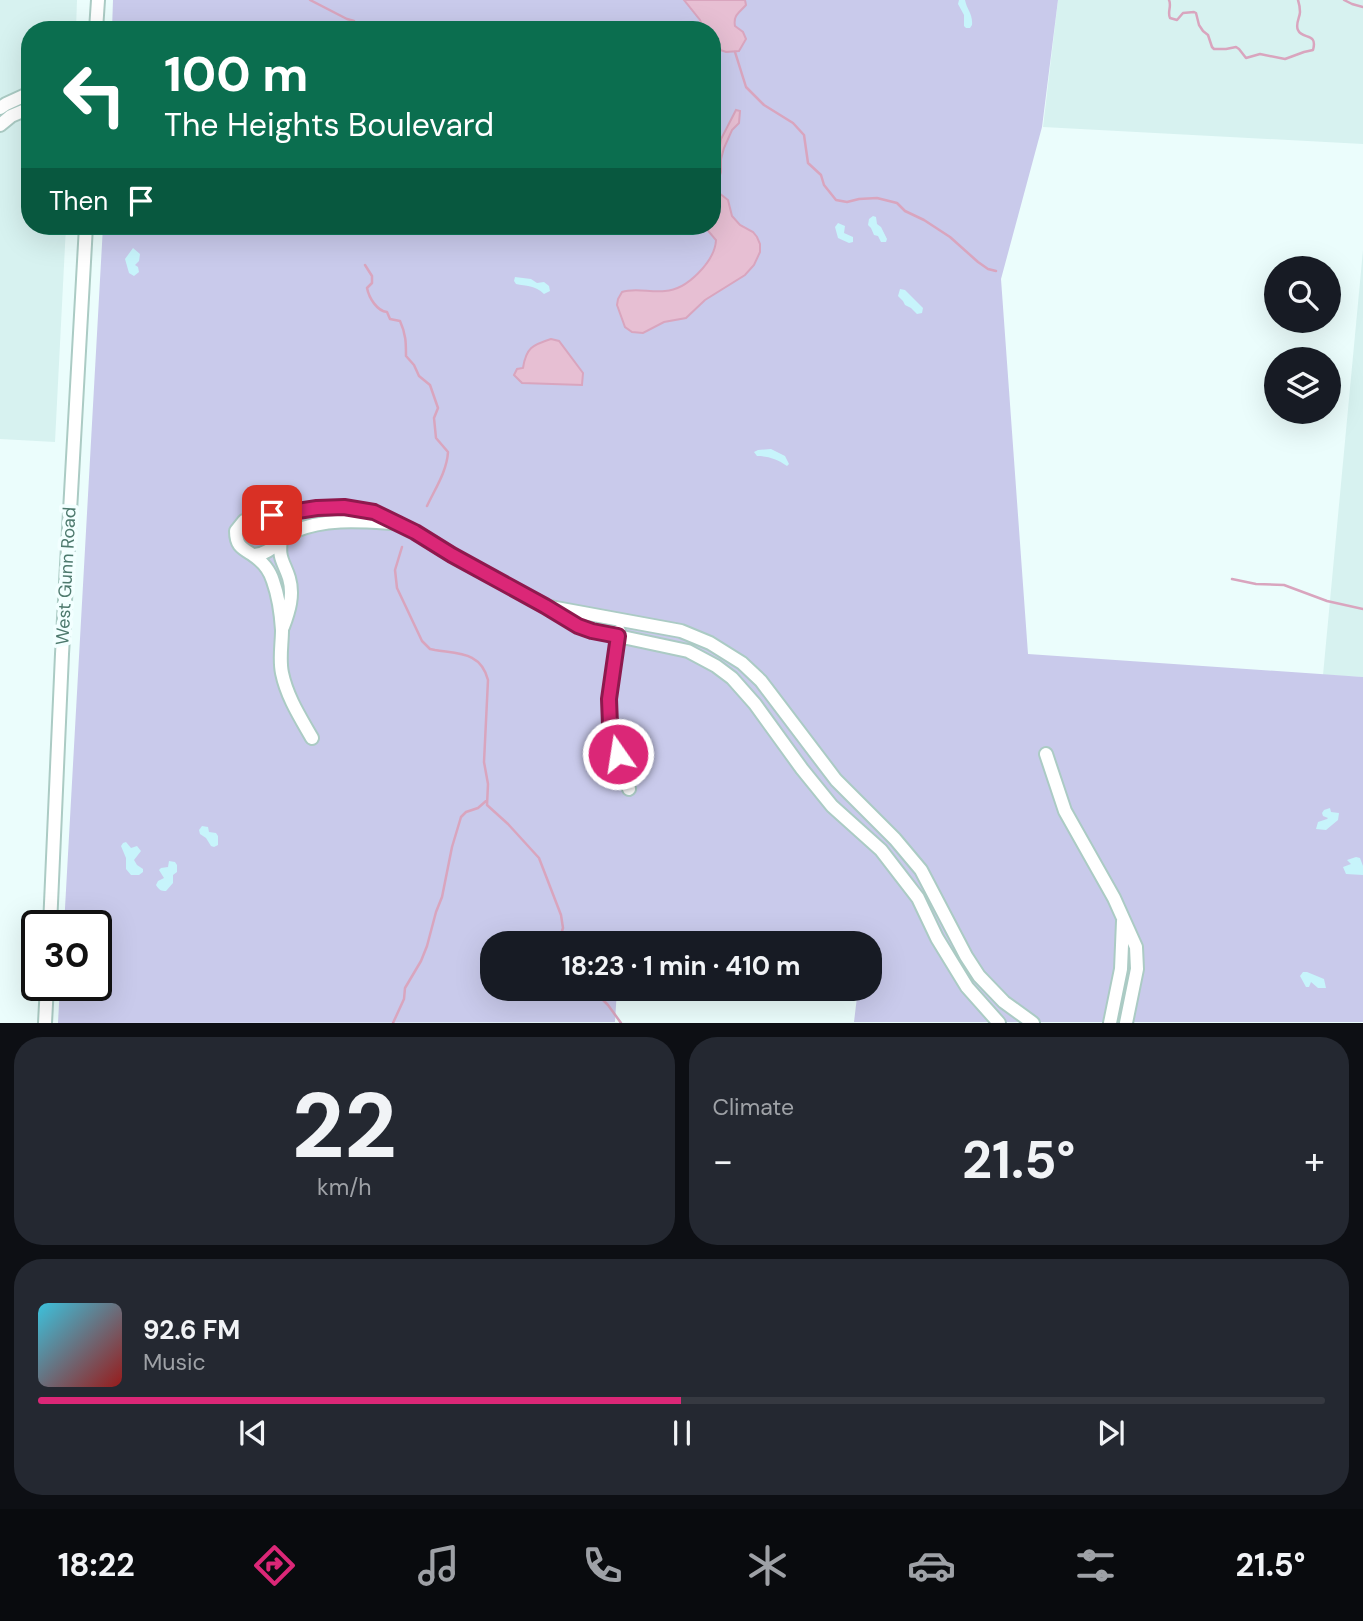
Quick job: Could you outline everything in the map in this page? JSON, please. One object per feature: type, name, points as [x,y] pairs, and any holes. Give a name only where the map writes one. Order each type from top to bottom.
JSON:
[{"type":"street","points":[[97,21],[98,0]]},
{"type":"street","points":[[0,108],[21,97]]},
{"type":"street","points":[[0,125],[21,112]]},
{"type":"street","name":"West Gunn Road","points":[[51,910],[85,235]]},
{"type":"street","points":[[313,738],[286,690],[281,662],[282,631],[273,580],[265,566],[239,546],[236,536],[239,527],[250,519],[317,508],[344,507],[374,512],[415,532],[578,626],[688,652],[705,659],[724,673],[744,691],[832,806],[881,850],[914,892],[937,938],[967,987],[998,1022],[1010,1006]]},
{"type":"street","points":[[253,555],[265,553],[296,531],[328,523],[397,523]]},
{"type":"street","points":[[281,540],[280,557],[288,576],[291,598],[282,631]]},
{"type":"street","points":[[545,606],[690,634],[735,658],[761,681],[836,780],[895,839],[920,870],[979,976],[1010,1006],[1033,1023]]},
{"type":"street","points":[[622,620],[609,699],[610,725],[629,789]]},
{"type":"street","points":[[724,673],[735,658]]},
{"type":"street","points":[[794,757],[810,746]]},
{"type":"street","points":[[1046,754],[1065,811],[1124,917],[1138,955],[1126,1023]]},
{"type":"street","points":[[914,892],[927,882]]},
{"type":"street","points":[[1110,1023],[1121,969],[1124,917]]},
{"type":"street","points":[[45,1023],[46,1001]]},
{"type":"shaded area","points":[[0,0],[77,0],[76,21],[21,21],[21,235],[66,235],[55,442],[0,439]]},
{"type":"shaded area","points":[[113,0],[1058,0],[1042,127],[1001,279],[1028,654],[1363,677],[1363,1022],[854,1022],[857,1001],[882,1001],[882,931],[480,931],[480,1001],[616,1001],[615,1022],[58,1023],[59,1001],[112,1001],[112,910],[65,910],[102,235],[721,235],[721,21],[112,21]]},
{"type":"shaded area","points":[[684,0],[745,0],[746,5],[735,19],[735,26],[743,32],[746,39],[739,51],[721,50],[721,21],[700,20]]},
{"type":"shaded area","points":[[1058,0],[1363,0],[1363,144],[1043,127]]},
{"type":"shaded area","points":[[736,110],[740,111],[739,123],[732,130],[721,159],[721,139]]},
{"type":"shaded area","points":[[721,195],[728,200],[732,216],[757,237],[760,252],[754,265],[745,275],[705,300],[686,318],[664,322],[643,333],[632,332],[625,327],[617,305],[622,292],[660,291],[682,286],[698,273],[711,257],[716,240],[712,235],[721,235]]},
{"type":"shaded area","points":[[1363,250],[1363,677],[1323,675]]},
{"type":"shaded area","points":[[551,339],[559,341],[583,373],[582,385],[522,383],[514,375],[517,369],[523,368],[531,348]]},
{"type":"sand","points":[[959,0],[965,0],[972,18],[970,28],[964,26]]},
{"type":"sand","points":[[873,216],[887,239],[886,242],[881,242],[868,225]]},
{"type":"sand","points":[[838,223],[845,226],[844,233],[853,237],[853,242],[838,238],[835,227]]},
{"type":"sand","points":[[133,248],[140,254],[135,265],[139,272],[134,276],[129,273],[125,259]]},
{"type":"sand","points":[[515,277],[531,279],[537,283],[544,282],[550,291],[544,294],[534,287],[516,284]]},
{"type":"sand","points":[[900,289],[905,290],[923,308],[922,313],[917,314],[905,305],[898,296]]},
{"type":"sand","points":[[771,449],[785,456],[789,464],[787,466],[772,458],[757,456],[754,452]]},
{"type":"sand","points":[[1330,808],[1331,812],[1339,813],[1338,820],[1326,830],[1316,829],[1318,822],[1328,818],[1323,816],[1324,810]]},
{"type":"sand","points":[[202,826],[208,827],[209,832],[216,833],[218,845],[211,846],[200,834]]},
{"type":"sand","points":[[126,842],[131,848],[137,846],[141,851],[134,860],[143,869],[139,875],[131,875],[126,869],[126,858],[121,846]]},
{"type":"sand","points":[[1360,858],[1363,875],[1346,874],[1343,867],[1351,864],[1347,860]]},
{"type":"sand","points":[[169,861],[175,862],[177,872],[173,875],[173,883],[163,891],[156,885],[164,878],[159,870],[168,867]]},
{"type":"sand","points":[[1303,972],[1324,979],[1326,988],[1318,988],[1311,982],[1309,987],[1306,987],[1300,976]]},
{"type":"waterway","points":[[310,0],[354,21]]},
{"type":"waterway","points":[[1169,0],[1170,18],[1177,20],[1183,13],[1196,13],[1199,25],[1208,35],[1214,49],[1236,47],[1246,58],[1260,54],[1285,59],[1313,50],[1312,38],[1300,33],[1297,28],[1300,12],[1298,0]]},
{"type":"waterway","points":[[1344,0],[1363,7]]},
{"type":"waterway","points":[[735,52],[746,87],[764,105],[793,123],[804,135],[808,163],[821,175],[824,185],[836,200],[847,202],[877,198],[897,203],[905,211],[950,237],[988,269],[996,271]]},
{"type":"waterway","points":[[365,265],[372,276],[372,283],[367,288],[370,296],[377,307],[387,312],[390,319],[400,321],[406,356],[419,376],[430,385],[438,408],[434,418],[436,438],[448,452],[443,473],[427,506]]},
{"type":"waterway","points":[[402,547],[395,570],[397,588],[422,641],[430,649],[468,656],[485,671],[488,680],[484,762],[488,784],[487,805],[539,858],[561,915],[562,931]]},
{"type":"waterway","points":[[1232,579],[1256,584],[1284,585],[1327,601],[1363,609]]},
{"type":"waterway","points":[[393,1023],[404,999],[405,988],[427,946],[461,817],[486,801]]},
{"type":"waterway","points":[[604,1001],[621,1023]]},
{"type":"route","points":[[272,515],[344,507],[374,512],[415,532],[578,626],[618,636],[609,699],[610,725],[618,754]]}]
